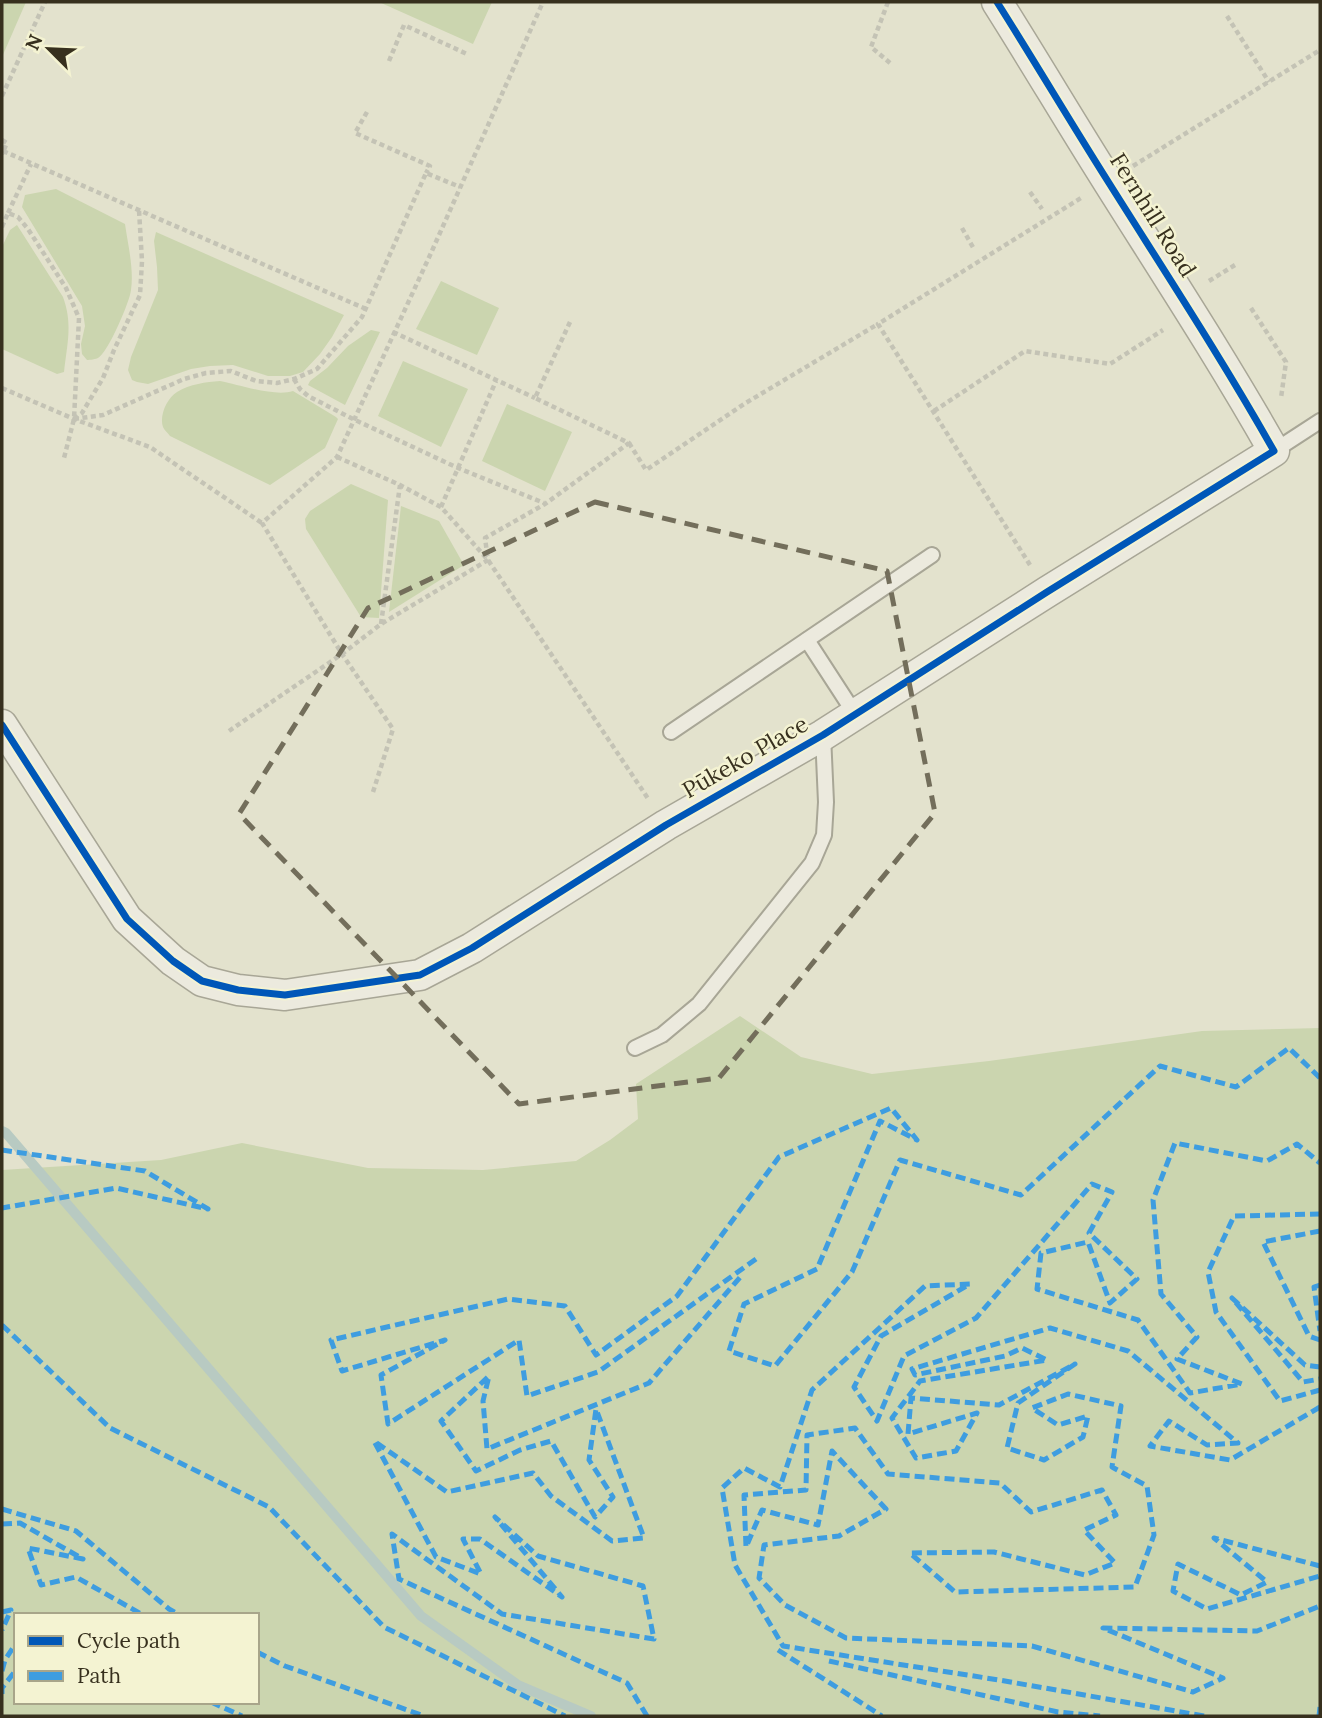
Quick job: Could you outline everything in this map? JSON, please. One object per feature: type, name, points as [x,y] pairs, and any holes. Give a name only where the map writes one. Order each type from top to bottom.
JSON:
[{"type":"street","name":"Fernhill Road","points":[[997,2],[1243,396],[1274,451]]},
{"type":"street","name":"Pūkeko Place","points":[[2,725],[127,919],[173,961],[202,981],[238,990],[285,995],[421,975],[472,948],[666,825],[823,735],[1274,451]]},
{"type":"lane","name":"Pūkeko Place","points":[[1274,451],[1320,421]]},
{"type":"lane","points":[[671,732],[932,555]]},
{"type":"lane","points":[[807,640],[855,714]]},
{"type":"lane","points":[[635,1048],[662,1035],[699,1004],[812,863],[824,835],[826,802],[823,735]]},
{"type":"path","points":[[2,96],[44,2]]},
{"type":"path","points":[[262,523],[337,457],[543,2]]},
{"type":"path","points":[[888,2],[871,47],[890,63]]},
{"type":"path","points":[[1227,16],[1269,82]]},
{"type":"path","points":[[389,61],[404,26],[467,54]]},
{"type":"path","points":[[393,332],[629,443],[646,470],[744,404],[1320,50]]},
{"type":"path","points":[[74,419],[103,415],[184,379],[206,373],[230,371],[256,381],[277,383],[317,369],[362,317],[430,166],[355,133],[367,111]]},
{"type":"path","points":[[2,140],[7,143],[3,153],[366,309]]},
{"type":"path","points":[[2,227],[31,163]]},
{"type":"path","points":[[426,173],[460,187]]},
{"type":"path","points":[[1030,192],[1042,209]]},
{"type":"path","points":[[74,419],[82,413],[103,378],[140,295],[142,261],[139,210]]},
{"type":"path","points":[[8,212],[18,217],[28,229],[66,289],[79,317],[74,419],[64,458]]},
{"type":"path","points":[[962,228],[974,249]]},
{"type":"path","points":[[1251,308],[1286,362],[1281,401]]},
{"type":"path","points":[[934,411],[1025,351],[1110,364],[1191,312]]},
{"type":"path","points":[[535,398],[570,323]]},
{"type":"path","points":[[878,324],[1047,592]]},
{"type":"path","points":[[294,379],[309,397],[353,419],[458,468],[545,504]]},
{"type":"path","points":[[440,507],[496,380]]},
{"type":"path","points":[[2,387],[74,419],[150,447],[262,523],[342,654],[393,729],[373,792]]},
{"type":"path","points":[[488,560],[485,538],[545,504],[629,443]]},
{"type":"path","points":[[337,457],[400,485],[440,507],[488,560],[666,825]]},
{"type":"path","points":[[381,624],[400,485]]},
{"type":"path","points":[[229,731],[381,624],[488,560]]},
{"type":"highlighted area","points":[[595,502],[887,571],[935,813],[719,1078],[519,1104],[239,814],[368,608]]},
{"type":"green space","points":[[2,2],[26,2],[2,57]]},
{"type":"green space","points":[[379,2],[492,2],[473,44]]},
{"type":"green space","points":[[56,189],[125,224],[131,265],[130,296],[113,337],[96,359],[87,360],[82,354],[85,326],[82,306],[22,207],[25,195]]},
{"type":"green space","points":[[17,225],[63,297],[69,325],[64,372],[57,374],[2,349],[2,247],[10,230]]},
{"type":"green space","points":[[156,232],[344,315],[320,354],[303,372],[290,376],[268,376],[233,365],[191,369],[148,384],[132,380],[128,370],[131,357],[158,290],[154,241]]},
{"type":"green space","points":[[441,281],[499,308],[477,355],[416,329]]},
{"type":"green space","points":[[371,330],[380,332],[345,405],[308,385],[348,346]]},
{"type":"green space","points":[[403,361],[468,389],[441,447],[378,416]]},
{"type":"green space","points":[[220,381],[267,392],[293,391],[336,417],[338,419],[325,448],[270,485],[170,436],[163,427],[162,418],[170,398],[193,385]]},
{"type":"green space","points":[[507,404],[572,432],[545,491],[482,461]]},
{"type":"green space","points":[[351,484],[388,500],[379,618],[361,617],[306,529],[305,519],[310,511]]},
{"type":"green space","points":[[401,506],[439,521],[464,565],[389,612]]},
{"type":"green space","points":[[740,1016],[801,1057],[872,1074],[989,1061],[1202,1031],[1320,1028],[1320,1716],[2,1716],[2,1170],[161,1160],[242,1143],[368,1168],[483,1170],[576,1161],[638,1119],[636,1084]]},
{"type":"waterway","points":[[2,1131],[421,1616],[518,1685],[591,1716]]},
{"type":"marked path","points":[[756,1259],[598,1372],[527,1396],[519,1340],[388,1424],[381,1375],[445,1340],[342,1371],[331,1340],[508,1299],[565,1306],[596,1355],[677,1296],[779,1157],[891,1108],[917,1140],[880,1121],[817,1269],[744,1304],[729,1351],[775,1366],[852,1272],[900,1160],[1021,1195],[1160,1066],[1236,1087],[1289,1048],[1320,1078]]},
{"type":"marked path","points":[[1204,1716],[783,1646],[735,1565],[722,1488],[744,1468],[780,1487],[812,1390],[925,1286],[970,1284],[881,1336],[854,1387],[877,1421],[904,1356],[976,1318],[1092,1184],[1112,1192],[1089,1233],[1137,1279],[1110,1303],[1088,1242],[1041,1253],[1037,1289],[1138,1320],[1190,1393],[1242,1384],[1177,1359],[1197,1337],[1161,1294],[1153,1200],[1175,1143],[1267,1161],[1297,1144],[1320,1163]]},
{"type":"marked path","points":[[2,1150],[145,1171],[208,1209],[116,1188],[2,1208]]},
{"type":"marked path","points":[[1320,1214],[1234,1216],[1208,1272],[1216,1312],[1280,1401],[1320,1390]]},
{"type":"marked path","points":[[1320,1231],[1263,1242],[1309,1336],[1320,1340]]},
{"type":"marked path","points":[[647,1716],[627,1683],[399,1579],[392,1534],[502,1614],[654,1639],[643,1586],[538,1556],[495,1517],[562,1597],[480,1539],[463,1539],[481,1574],[436,1557],[374,1441],[447,1492],[533,1473],[551,1496],[612,1541],[644,1538],[596,1409],[589,1460],[613,1497],[595,1517],[551,1441],[520,1450],[476,1471],[441,1421],[489,1376],[483,1401],[487,1449],[649,1383],[742,1275]]},
{"type":"marked path","points":[[1320,1285],[1314,1287],[1320,1331]]},
{"type":"marked path","points":[[1320,1367],[1305,1365],[1232,1298],[1303,1382],[1320,1379]]},
{"type":"marked path","points":[[2,1325],[110,1428],[269,1507],[384,1627],[565,1716]]},
{"type":"marked path","points":[[1320,1407],[1230,1460],[1150,1446],[1169,1421],[1207,1445],[1238,1443],[1128,1351],[1050,1328],[912,1369],[915,1375],[1005,1356],[1022,1348],[1047,1360],[920,1381],[892,1418],[916,1458],[956,1451],[977,1413],[908,1434],[911,1398],[999,1405],[1075,1364],[1018,1403],[1007,1448],[1044,1460],[1083,1437],[1088,1416],[1058,1425],[1032,1408],[1068,1394],[1121,1406],[1112,1467],[1147,1486],[1154,1535],[1135,1587],[955,1592],[910,1553],[994,1552],[1085,1575],[1115,1563],[1084,1530],[1116,1515],[1102,1490],[1031,1512],[1000,1483],[888,1474],[855,1428],[807,1435],[806,1490],[744,1495],[746,1547],[762,1510],[818,1525],[832,1451],[886,1509],[839,1536],[764,1545],[759,1578],[785,1605],[846,1638],[1032,1646],[1193,1692],[1223,1678],[1103,1628],[1257,1631],[1320,1606]]},
{"type":"marked path","points":[[2,1509],[76,1531],[176,1613]]},
{"type":"marked path","points":[[2,1524],[20,1523],[83,1559],[28,1548],[41,1585],[76,1577],[139,1613]]},
{"type":"marked path","points":[[1320,1566],[1214,1538],[1267,1582],[1241,1595],[1178,1564],[1173,1591],[1207,1609],[1320,1576]]},
{"type":"marked path","points":[[2,1612],[11,1610],[2,1630]]},
{"type":"marked path","points":[[2,1671],[14,1646]]},
{"type":"marked path","points":[[778,1650],[882,1716]]},
{"type":"marked path","points":[[259,1653],[285,1666],[424,1716]]},
{"type":"marked path","points":[[829,1661],[1058,1712],[1100,1716]]},
{"type":"marked path","points":[[2,1694],[2,1688],[14,1673]]},
{"type":"marked path","points":[[215,1704],[242,1716]]},
{"type":"marked path","points":[[1319,1716],[1320,1707]]},
{"type":"cycle path","points":[[2,725],[127,919],[173,961],[202,981],[238,990],[285,995],[420,975],[472,948],[666,825],[823,735],[1274,451],[1214,349],[997,2]]}]
